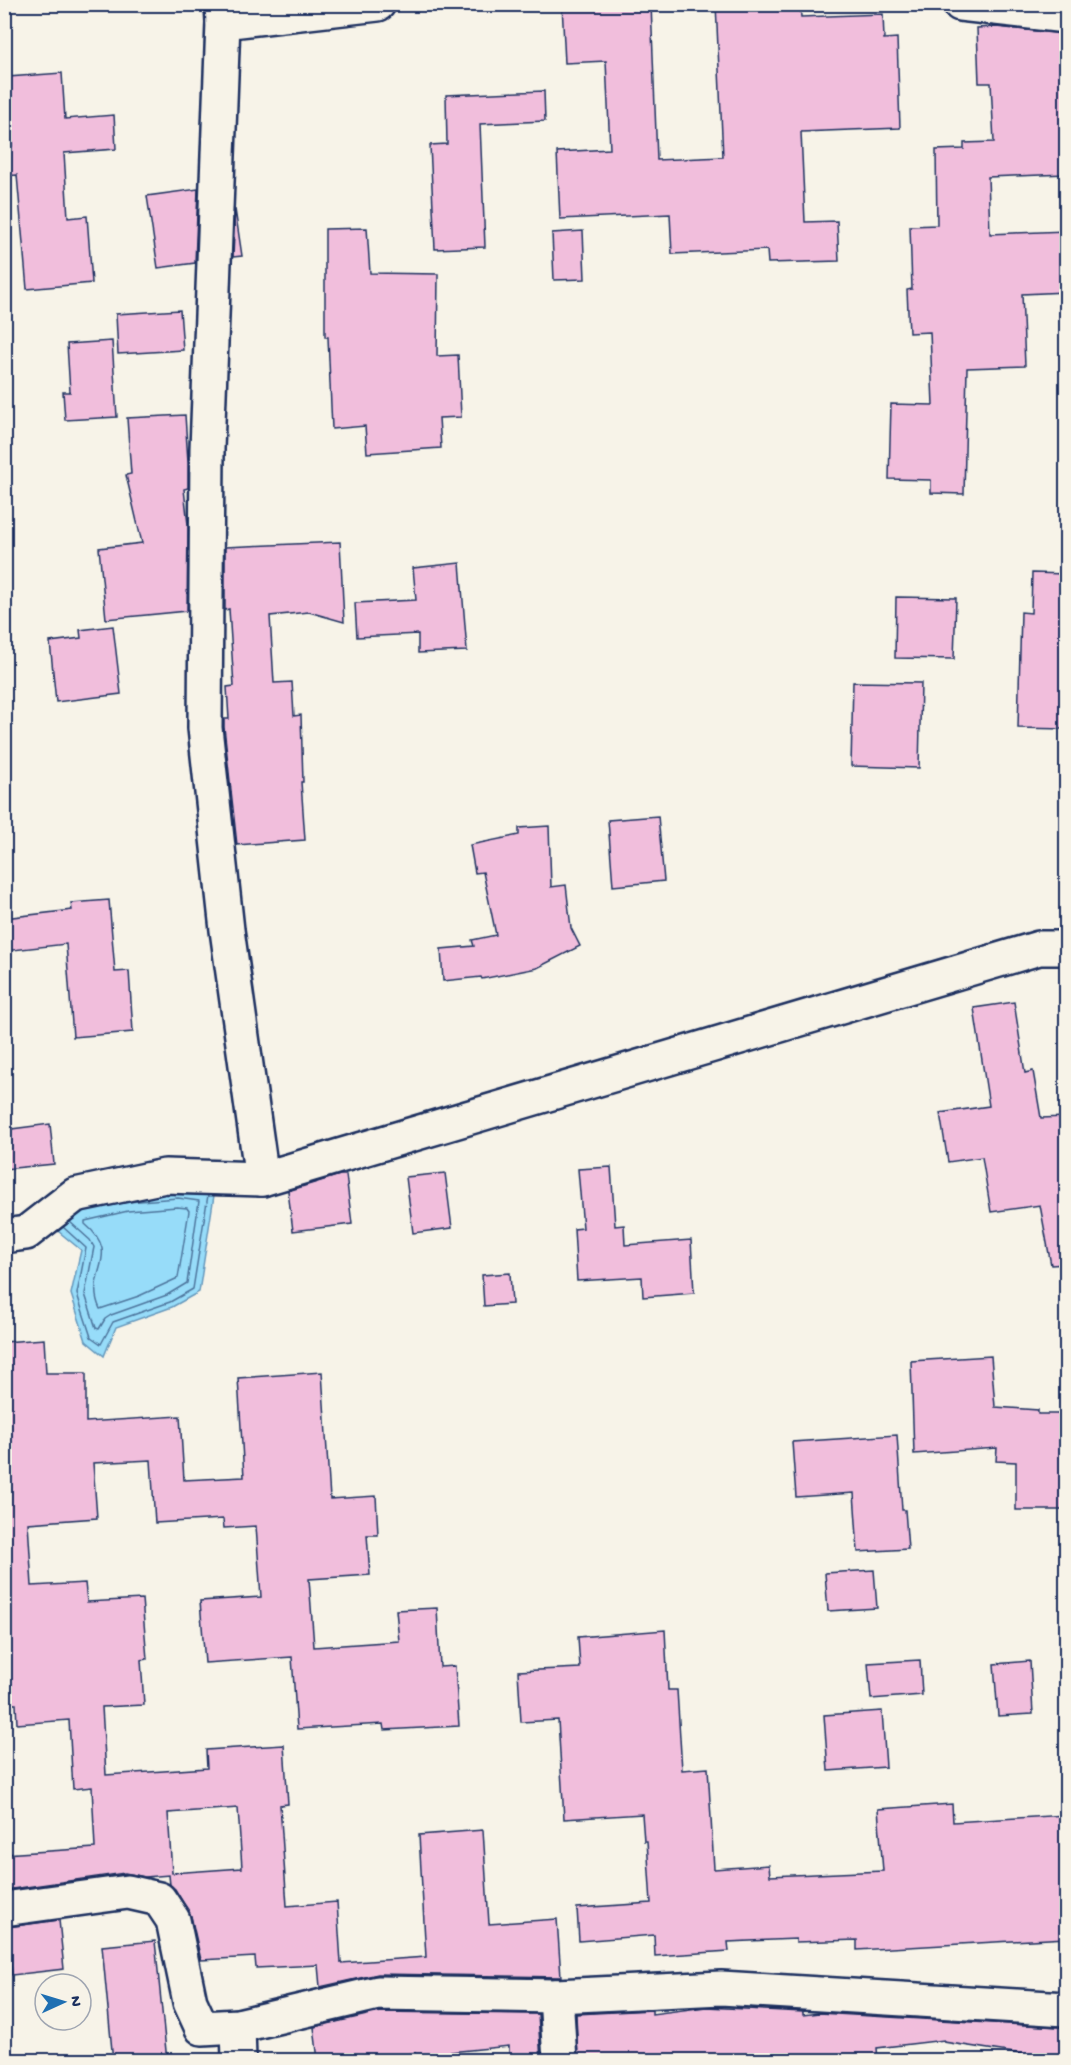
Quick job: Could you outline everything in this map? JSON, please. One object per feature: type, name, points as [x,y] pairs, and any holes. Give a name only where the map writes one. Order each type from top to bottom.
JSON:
[{"type":"street","points":[[262,1179],[227,930],[205,728],[207,449],[223,13],[378,4]]},
{"type":"street","points":[[960,4],[1066,16]]},
{"type":"street","points":[[4,1236],[26,1233],[75,1195],[165,1176],[262,1179],[1039,948],[1066,948]]},
{"type":"street","points":[[4,1909],[128,1892],[159,1899],[173,1920],[190,2002],[202,2028],[238,2026],[378,1993],[556,1996],[721,1988],[1066,2009]]},
{"type":"street","points":[[556,1996],[561,2061]]},
{"type":"street","points":[[238,2026],[239,2061]]},
{"type":"water","points":[[215,1189],[199,1292],[172,1307],[116,1327],[104,1356],[86,1341],[71,1294],[81,1250],[47,1222],[75,1199]]},
{"type":"building","points":[[562,4],[651,4],[657,160],[723,157],[716,4],[800,4],[801,17],[883,14],[884,39],[897,38],[900,128],[801,132],[805,222],[837,221],[839,261],[768,263],[767,250],[672,254],[670,214],[560,219],[557,152],[610,149],[606,61],[565,63]]},
{"type":"building","points":[[996,27],[1066,34],[1066,174],[988,177],[990,234],[1066,231],[1066,292],[1022,294],[1025,366],[967,368],[964,494],[931,493],[931,480],[889,479],[891,404],[933,405],[930,332],[909,333],[907,290],[912,289],[910,226],[937,225],[936,150],[964,149],[964,143],[994,142],[991,83],[979,83],[977,28]]},
{"type":"building","points":[[62,73],[65,119],[114,115],[116,149],[64,153],[68,218],[87,216],[92,283],[27,289],[17,175],[4,176],[4,147],[12,146],[8,77]]},
{"type":"building","points":[[544,91],[545,121],[480,124],[485,247],[435,249],[430,145],[447,144],[446,95]]},
{"type":"building","points":[[198,189],[195,263],[158,268],[147,196]]},
{"type":"building","points":[[235,209],[242,256],[233,257]]},
{"type":"building","points":[[367,228],[370,273],[438,274],[437,356],[458,355],[461,417],[439,418],[441,448],[367,453],[365,426],[332,429],[328,337],[325,337],[325,229]]},
{"type":"building","points":[[583,231],[585,279],[554,280],[552,233]]},
{"type":"building","points":[[180,310],[183,350],[118,354],[116,314]]},
{"type":"building","points":[[112,341],[117,417],[65,420],[63,392],[70,392],[67,344]]},
{"type":"building","points":[[185,415],[188,462],[188,488],[184,489],[188,525],[187,611],[106,619],[99,548],[142,543],[126,475],[131,474],[127,418]]},
{"type":"building","points":[[340,542],[344,622],[309,612],[270,616],[274,683],[292,682],[294,716],[301,715],[303,782],[301,782],[305,840],[237,845],[224,727],[224,719],[229,719],[227,687],[234,686],[229,609],[225,610],[225,547]]},
{"type":"building","points":[[460,563],[467,651],[418,653],[418,634],[357,637],[355,603],[416,600],[413,568]]},
{"type":"building","points":[[1032,573],[1066,574],[1066,729],[1018,728],[1021,612],[1031,613]]},
{"type":"building","points":[[896,597],[956,598],[954,659],[895,658]]},
{"type":"building","points":[[113,626],[121,694],[56,702],[50,642],[81,638],[80,630]]},
{"type":"building","points":[[853,682],[921,683],[919,768],[851,766]]},
{"type":"building","points":[[658,816],[664,881],[613,886],[608,820]]},
{"type":"building","points":[[549,826],[551,887],[566,885],[571,928],[580,946],[537,968],[482,979],[481,977],[443,981],[441,949],[474,946],[472,940],[496,935],[483,872],[475,873],[470,845],[519,835],[519,828]]},
{"type":"building","points":[[109,900],[115,972],[129,971],[133,1032],[73,1037],[66,944],[4,951],[4,918],[72,910],[71,903]]},
{"type":"building","points":[[1014,1002],[1025,1073],[1033,1071],[1041,1118],[1066,1117],[1066,1264],[1051,1265],[1040,1205],[991,1212],[982,1157],[948,1162],[940,1113],[989,1106],[974,1008]]},
{"type":"building","points":[[50,1124],[54,1164],[4,1169],[4,1130]]},
{"type":"building","points":[[611,1167],[615,1226],[624,1225],[625,1245],[691,1240],[694,1293],[643,1297],[642,1277],[577,1281],[574,1229],[583,1228],[578,1169]]},
{"type":"building","points":[[445,1173],[452,1228],[413,1233],[406,1177]]},
{"type":"building","points":[[346,1175],[352,1224],[293,1231],[288,1191]]},
{"type":"building","points":[[510,1273],[512,1304],[484,1306],[482,1275]]},
{"type":"building","points":[[44,1339],[46,1373],[86,1373],[86,1422],[180,1416],[184,1480],[244,1477],[238,1378],[322,1372],[330,1499],[376,1496],[378,1535],[367,1535],[370,1575],[309,1579],[314,1647],[399,1641],[396,1610],[437,1608],[440,1667],[455,1666],[459,1726],[384,1730],[383,1724],[297,1729],[292,1657],[205,1663],[200,1601],[261,1597],[256,1526],[224,1528],[223,1519],[155,1523],[151,1460],[93,1463],[97,1518],[28,1523],[32,1586],[85,1583],[87,1602],[142,1599],[147,1659],[141,1660],[144,1705],[102,1707],[106,1775],[207,1768],[206,1750],[284,1745],[288,1804],[280,1805],[287,1906],[337,1902],[341,1963],[426,1957],[419,1835],[483,1830],[489,1924],[557,1919],[561,1977],[378,1974],[320,1987],[318,1965],[256,1968],[255,1957],[201,1960],[191,1916],[175,1889],[170,1885],[169,1875],[145,1877],[125,1873],[5,1890],[4,1854],[95,1848],[92,1787],[73,1789],[69,1720],[17,1724],[16,1704],[4,1704],[4,1342]],"holes":[[[238,1808],[242,1868],[172,1873],[168,1813]]]},
{"type":"building","points":[[991,1356],[995,1407],[1038,1410],[1038,1414],[1066,1414],[1066,1510],[1016,1510],[1016,1462],[996,1461],[997,1448],[914,1454],[911,1361]]},
{"type":"building","points":[[897,1435],[902,1510],[905,1510],[908,1549],[858,1552],[854,1493],[796,1497],[792,1442]]},
{"type":"building","points":[[874,1570],[877,1608],[828,1611],[825,1573]]},
{"type":"building","points":[[665,1630],[668,1690],[677,1690],[682,1770],[708,1768],[714,1869],[769,1865],[770,1876],[883,1871],[878,1809],[952,1804],[953,1822],[1066,1815],[1066,1938],[857,1950],[857,1940],[796,1942],[796,1939],[728,1942],[729,1951],[655,1956],[654,1935],[579,1941],[577,1908],[651,1903],[647,1841],[644,1841],[642,1814],[564,1819],[558,1720],[521,1722],[518,1671],[580,1668],[578,1637]]},
{"type":"building","points":[[920,1660],[922,1695],[871,1699],[868,1663]]},
{"type":"building","points":[[1030,1661],[1033,1714],[998,1716],[994,1664]]},
{"type":"building","points":[[882,1711],[886,1767],[828,1771],[824,1715]]},
{"type":"building","points":[[59,1920],[64,1969],[12,1975],[8,1927]]},
{"type":"building","points":[[155,1941],[167,2061],[113,2061],[102,1946]]},
{"type":"building","points":[[706,2007],[803,2012],[803,2015],[819,2013],[1059,2027],[1066,2029],[1066,2061],[1028,2061],[1027,2055],[944,2042],[944,2040],[877,2048],[878,2061],[578,2061],[576,2014],[652,2010],[652,2014]]},
{"type":"building","points":[[380,2012],[538,2014],[541,2061],[509,2061],[509,2046],[451,2052],[452,2055],[415,2059],[415,2053],[357,2059],[357,2055],[318,2060],[314,2027]]}]
